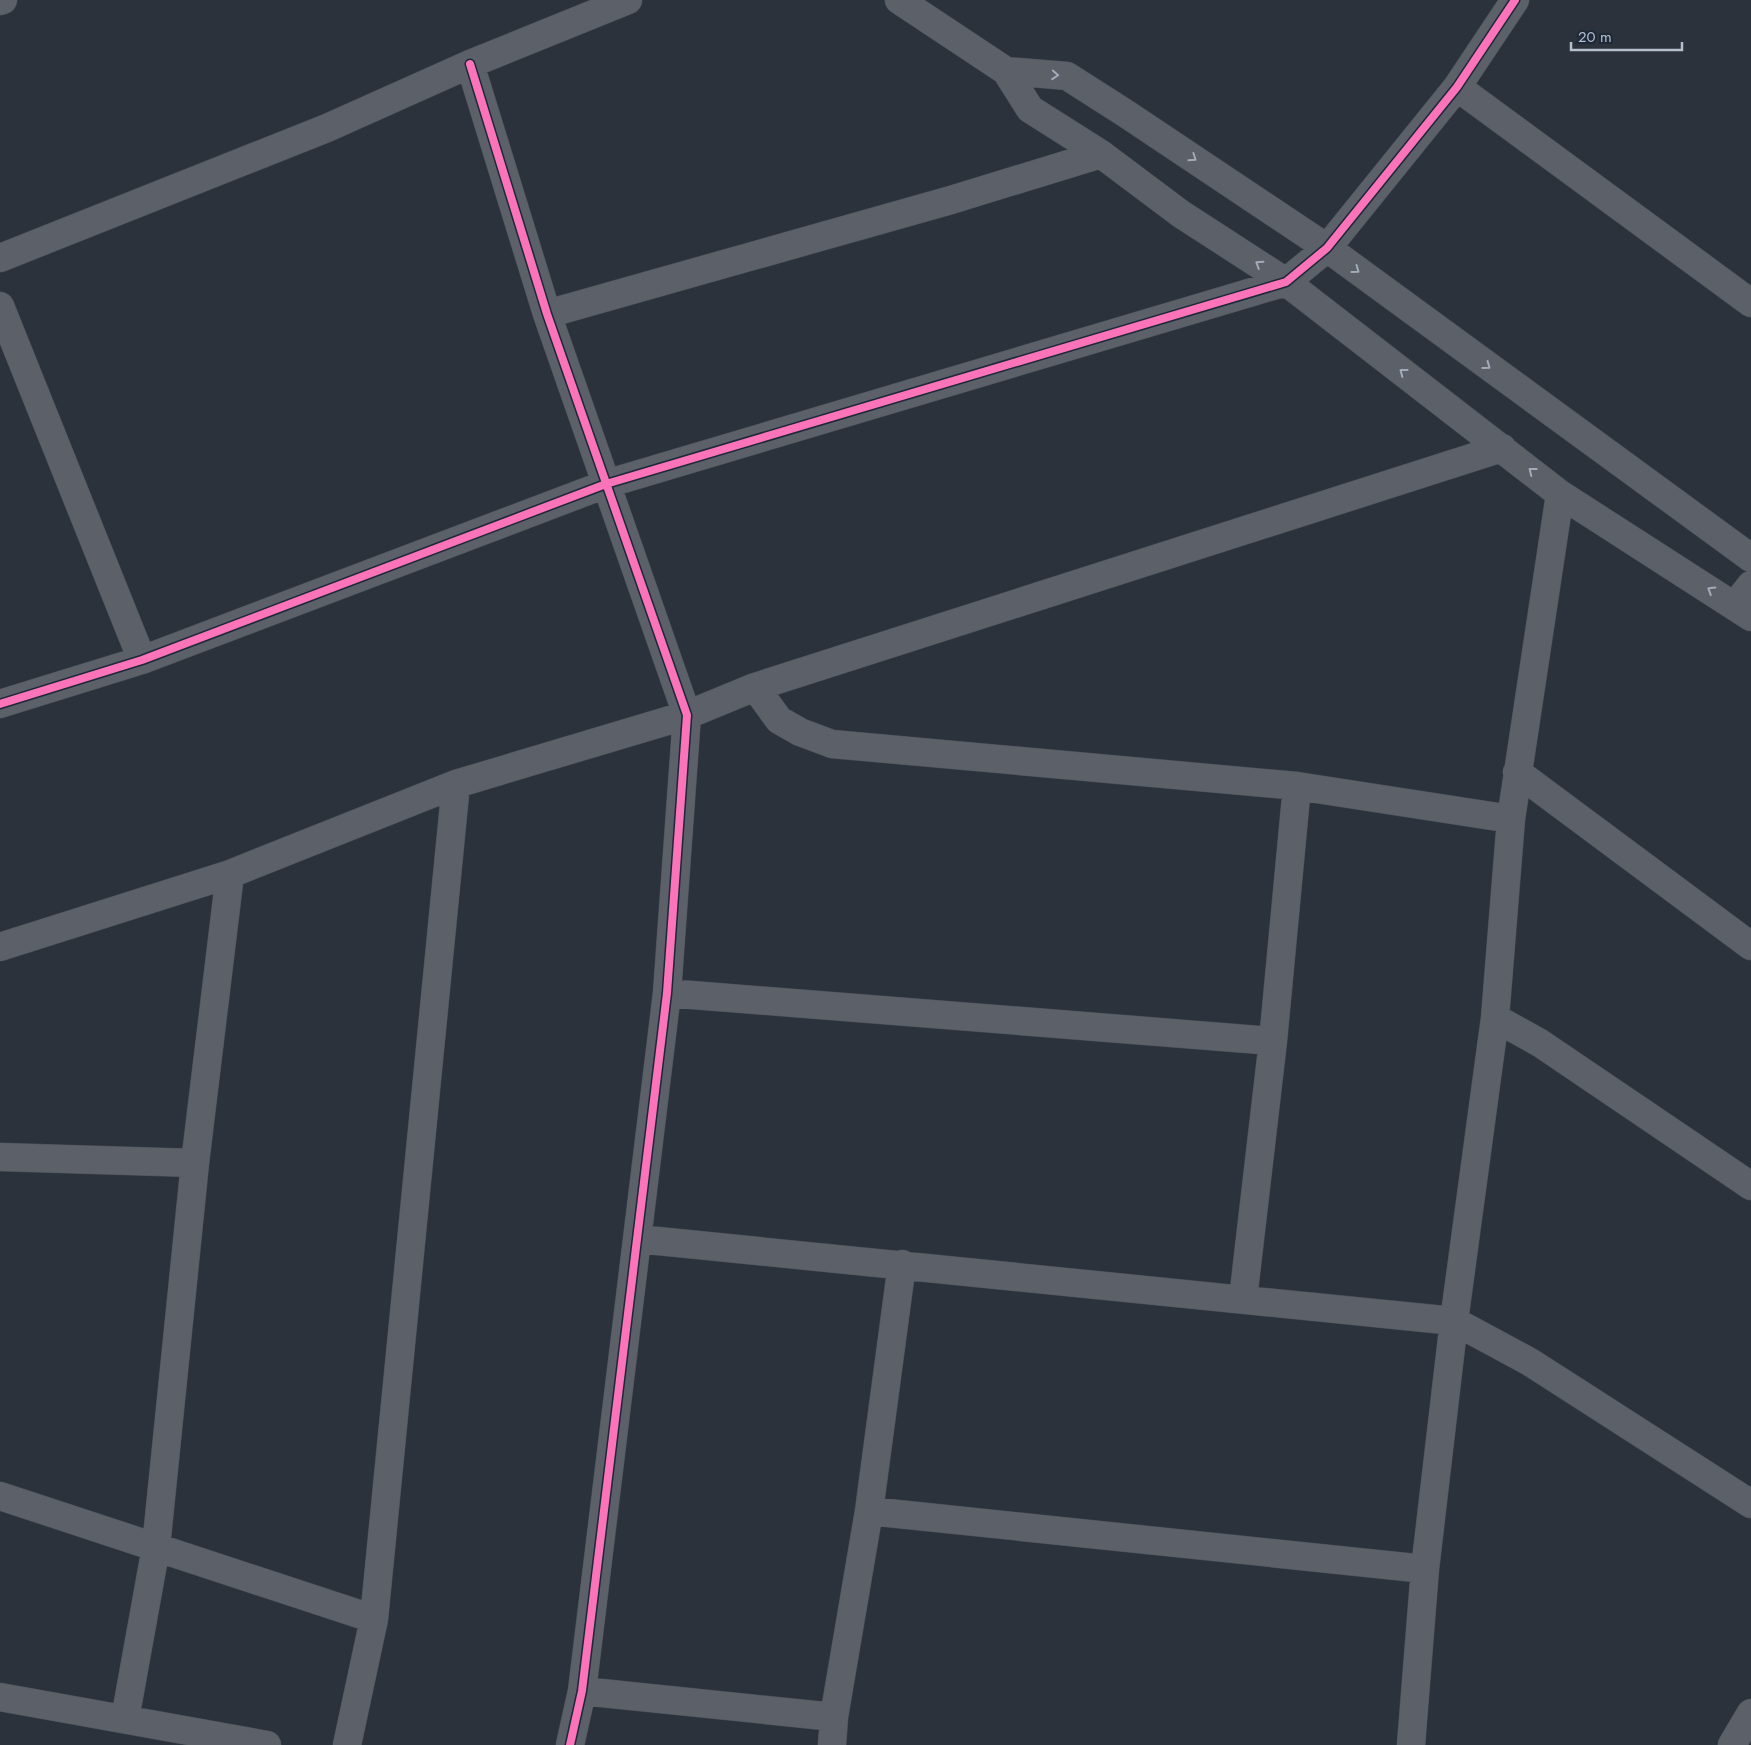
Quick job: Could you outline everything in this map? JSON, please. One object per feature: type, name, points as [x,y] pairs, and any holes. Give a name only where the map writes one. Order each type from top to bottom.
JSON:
[{"type":"street","points":[[0,258],[327,128],[470,64],[628,0]]},
{"type":"street","points":[[899,0],[1006,71],[1030,109],[1101,154],[1181,214],[1286,282],[1560,494],[1746,603]]},
{"type":"street","points":[[0,704],[142,660],[606,484],[1286,282],[1327,248],[1457,87],[1515,0]]},
{"type":"street","points":[[470,64],[547,314],[687,715],[667,993],[582,1691],[570,1745]]},
{"type":"street","points":[[1006,71],[1068,76],[1327,248],[1751,558]]},
{"type":"street","points":[[1457,87],[1751,303]]},
{"type":"street","points":[[547,314],[951,200],[1101,154]]},
{"type":"street","points":[[0,306],[142,660]]},
{"type":"street","points":[[0,947],[230,874],[456,784],[687,715],[755,687],[1502,448]]},
{"type":"street","points":[[1411,1745],[1425,1569],[1454,1322],[1495,1018],[1511,819],[1560,494]]},
{"type":"street","points":[[755,687],[779,720],[800,732],[832,744],[1297,786],[1511,819]]},
{"type":"street","points":[[1517,772],[1751,946]]},
{"type":"street","points":[[347,1745],[374,1619],[456,784]]},
{"type":"street","points":[[1243,1299],[1273,1041],[1297,786]]},
{"type":"street","points":[[125,1719],[156,1548],[195,1163],[230,874]]},
{"type":"street","points":[[667,993],[1273,1041]]},
{"type":"street","points":[[1495,1018],[1540,1043],[1751,1186]]},
{"type":"street","points":[[0,1157],[195,1163]]},
{"type":"street","points":[[638,1239],[902,1264],[1454,1322],[1530,1362],[1751,1504]]},
{"type":"street","points":[[832,1745],[834,1717],[869,1511],[902,1264]]},
{"type":"street","points":[[0,1496],[374,1619]]},
{"type":"street","points":[[869,1511],[1425,1569]]},
{"type":"street","points":[[582,1691],[834,1717]]},
{"type":"street","points":[[0,1697],[267,1745]]},
{"type":"street","points":[[1732,1745],[1751,1712]]},
{"type":"cycle path","points":[[0,704],[142,660],[606,484],[1286,282],[1327,248],[1457,87],[1515,0]]},
{"type":"cycle path","points":[[470,64],[547,314],[687,715],[667,993],[582,1691],[570,1745]]}]
